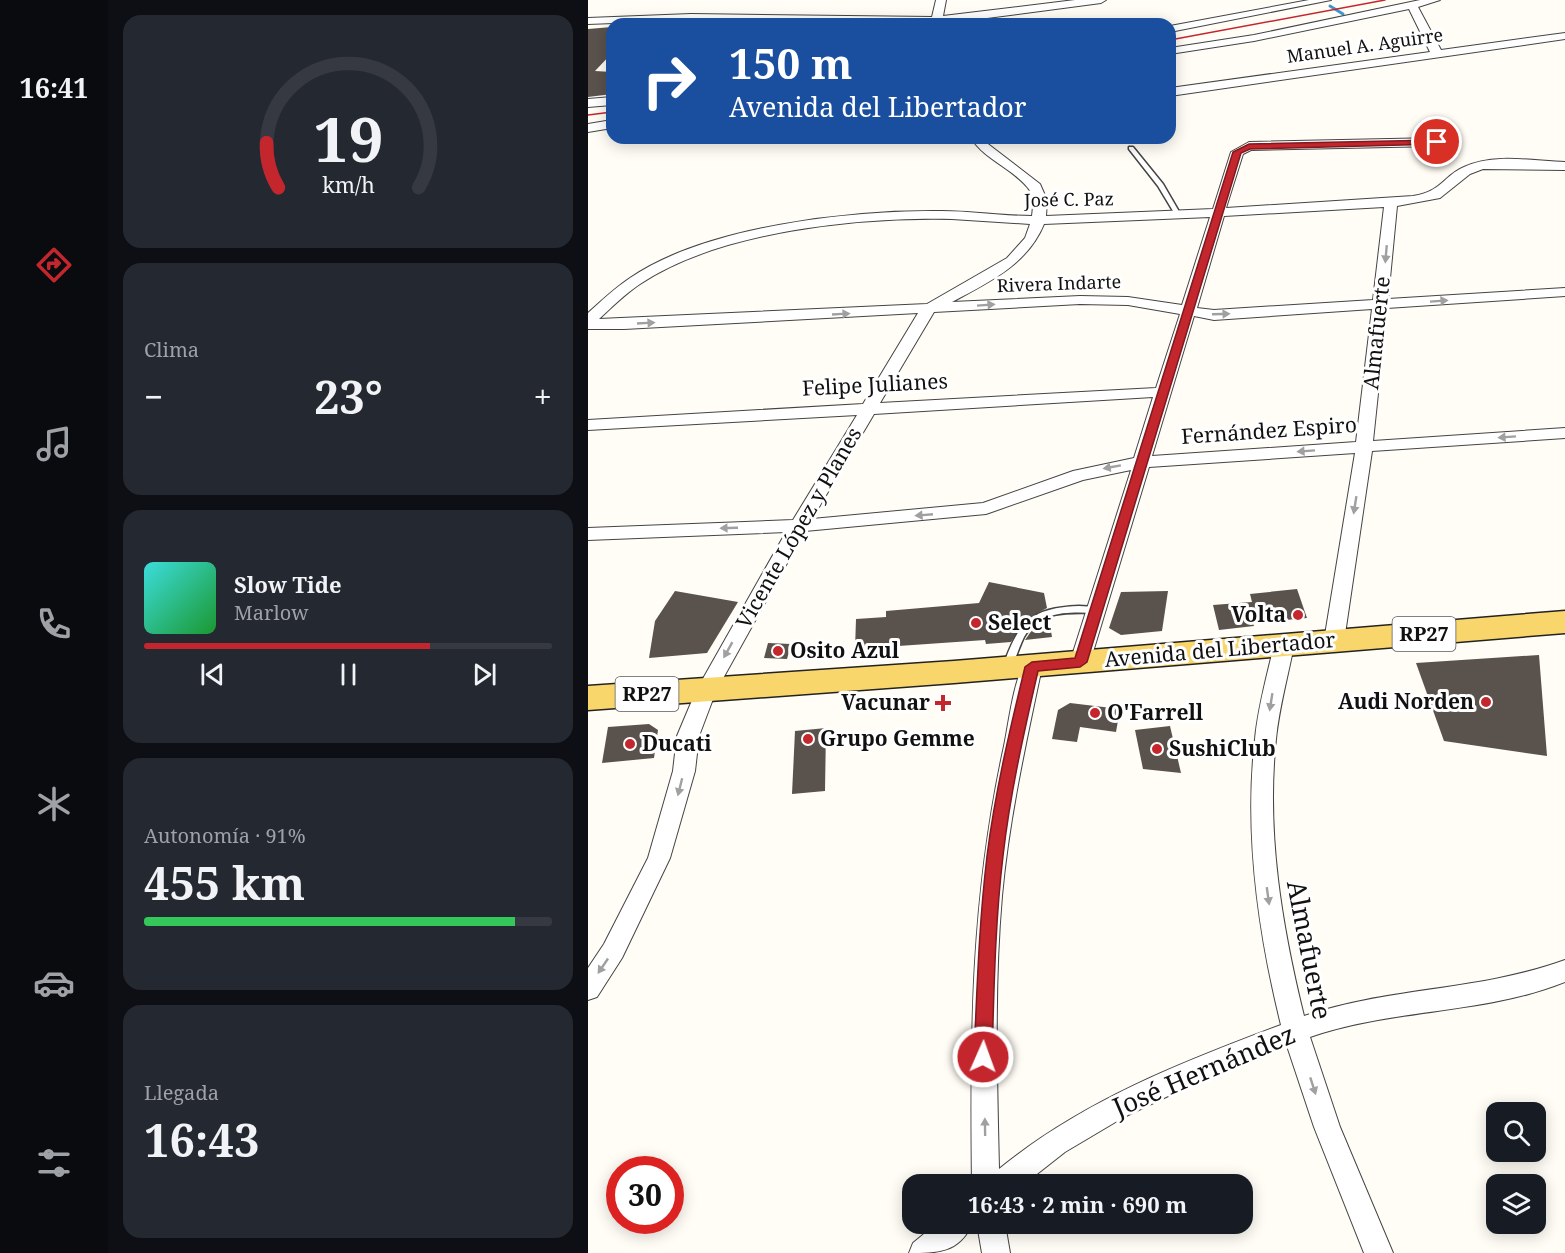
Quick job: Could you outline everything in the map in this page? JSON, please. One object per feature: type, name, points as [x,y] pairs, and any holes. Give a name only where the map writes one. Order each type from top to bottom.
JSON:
[{"type":"main road","name":"Avenida del Libertador","points":[[588,698],[1019,668],[1565,622]]},
{"type":"street","points":[[937,18],[941,0]]},
{"type":"street","points":[[966,18],[1101,0]]},
{"type":"street","points":[[1176,28],[1305,2],[1326,0]]},
{"type":"street","points":[[1176,50],[1254,39],[1436,0]]},
{"type":"street","points":[[1412,5],[1437,54]]},
{"type":"street","points":[[650,18],[692,16],[773,18]]},
{"type":"street","points":[[588,21],[606,20]]},
{"type":"street","name":"Manuel A. Aguirre","points":[[1176,91],[1565,36]]},
{"type":"street","points":[[588,104],[606,102]]},
{"type":"street","points":[[588,128],[606,125]]},
{"type":"street","points":[[1080,662],[1237,152],[1249,146],[1437,142]]},
{"type":"street","points":[[928,309],[986,278],[1012,261],[1031,238],[1039,220],[1040,200],[1035,187],[981,144]]},
{"type":"street","name":"José C. Paz","points":[[588,323],[637,279],[676,259],[721,243],[779,232],[889,216],[938,215],[1039,220],[1391,203],[1420,200],[1434,195],[1447,189],[1461,174],[1471,168],[1485,165],[1565,166]]},
{"type":"street","name":"Almafuerte","points":[[1334,641],[1364,447],[1391,203]]},
{"type":"street","name":"Rivera Indarte","points":[[588,323],[624,324],[1080,300],[1128,301],[1189,313],[1214,315],[1565,292]]},
{"type":"street","name":"Vicente López y Planes","points":[[588,989],[614,951],[659,858],[684,771],[688,736],[706,691],[799,526],[928,309]]},
{"type":"street","name":"Felipe Julianes","points":[[588,425],[1164,392]]},
{"type":"street","name":"Fernández Espiro","points":[[588,534],[799,526],[986,508],[1079,475],[1142,462],[1565,433]]},
{"type":"street","name":"Almafuerte","points":[[1284,645],[1271,696],[1264,752],[1262,812],[1266,879],[1275,941],[1295,1031],[1328,1132],[1379,1253]]},
{"type":"street","points":[[986,1174],[983,1057],[987,951],[994,867],[1010,762],[1019,668]]},
{"type":"street","name":"José Hernández","points":[[1014,1174],[1075,1130],[1148,1090],[1295,1031],[1359,1012],[1522,987],[1565,971]]},
{"type":"street","points":[[923,1253],[946,1234]]},
{"type":"street","points":[[993,1234],[996,1253]]},
{"type":"lane","points":[[1131,148],[1161,185],[1178,214]]},
{"type":"lane","points":[[1019,668],[1023,628],[1041,613],[1060,608],[1096,610]]},
{"type":"building","points":[[606,28],[606,59],[595,71],[606,72],[606,95],[588,97],[588,29]]},
{"type":"building","points":[[989,582],[1044,593],[1047,608],[1027,619],[1011,642],[986,644],[985,640],[855,649],[856,619],[886,617],[886,611],[979,603]]},
{"type":"building","points":[[1297,589],[1307,618],[1253,623],[1254,626],[1219,630],[1213,605],[1252,602],[1250,594]]},
{"type":"building","points":[[675,591],[738,602],[707,653],[649,658],[655,621]]},
{"type":"building","points":[[1168,591],[1162,631],[1121,635],[1109,628],[1121,592]]},
{"type":"building","points":[[1049,619],[1052,637],[1025,640],[1032,630]]},
{"type":"building","name":"Osito Azul","points":[[768,643],[791,644],[787,659],[764,658]]},
{"type":"building","name":"Audi Norden","points":[[1539,655],[1547,756],[1444,741],[1416,663]]},
{"type":"building","points":[[1070,703],[1120,709],[1116,732],[1080,727],[1077,742],[1052,739],[1058,710]]},
{"type":"building","name":"Ducati","points":[[649,724],[658,730],[654,758],[602,763],[608,727]]},
{"type":"building","name":"SushiClub","points":[[1170,726],[1181,773],[1143,769],[1135,730]]},
{"type":"building","points":[[826,728],[825,791],[792,794],[795,731]]},
{"type":"waterway","points":[[1330,6],[1343,14]]},
{"type":"tram line","points":[[1176,39],[1385,0]]},
{"type":"tram line","points":[[588,115],[606,113]]},
{"type":"place","name":"Volta","points":[[1298,615]]},
{"type":"place","name":"Select","points":[[976,623]]},
{"type":"place","name":"Osito Azul","points":[[778,651]]},
{"type":"place","name":"Audi Norden","points":[[1486,702]]},
{"type":"place","name":"Vacunar","points":[[943,703]]},
{"type":"place","name":"O'Farrell","points":[[1095,713]]},
{"type":"place","name":"Grupo Gemme","points":[[808,739]]},
{"type":"place","name":"Ducati","points":[[630,744]]},
{"type":"place","name":"SushiClub","points":[[1157,749]]},
{"type":"route","points":[[983,1057],[987,951],[995,855],[1010,762],[1032,667],[1080,662],[1237,152],[1249,146],[1437,142]]}]
